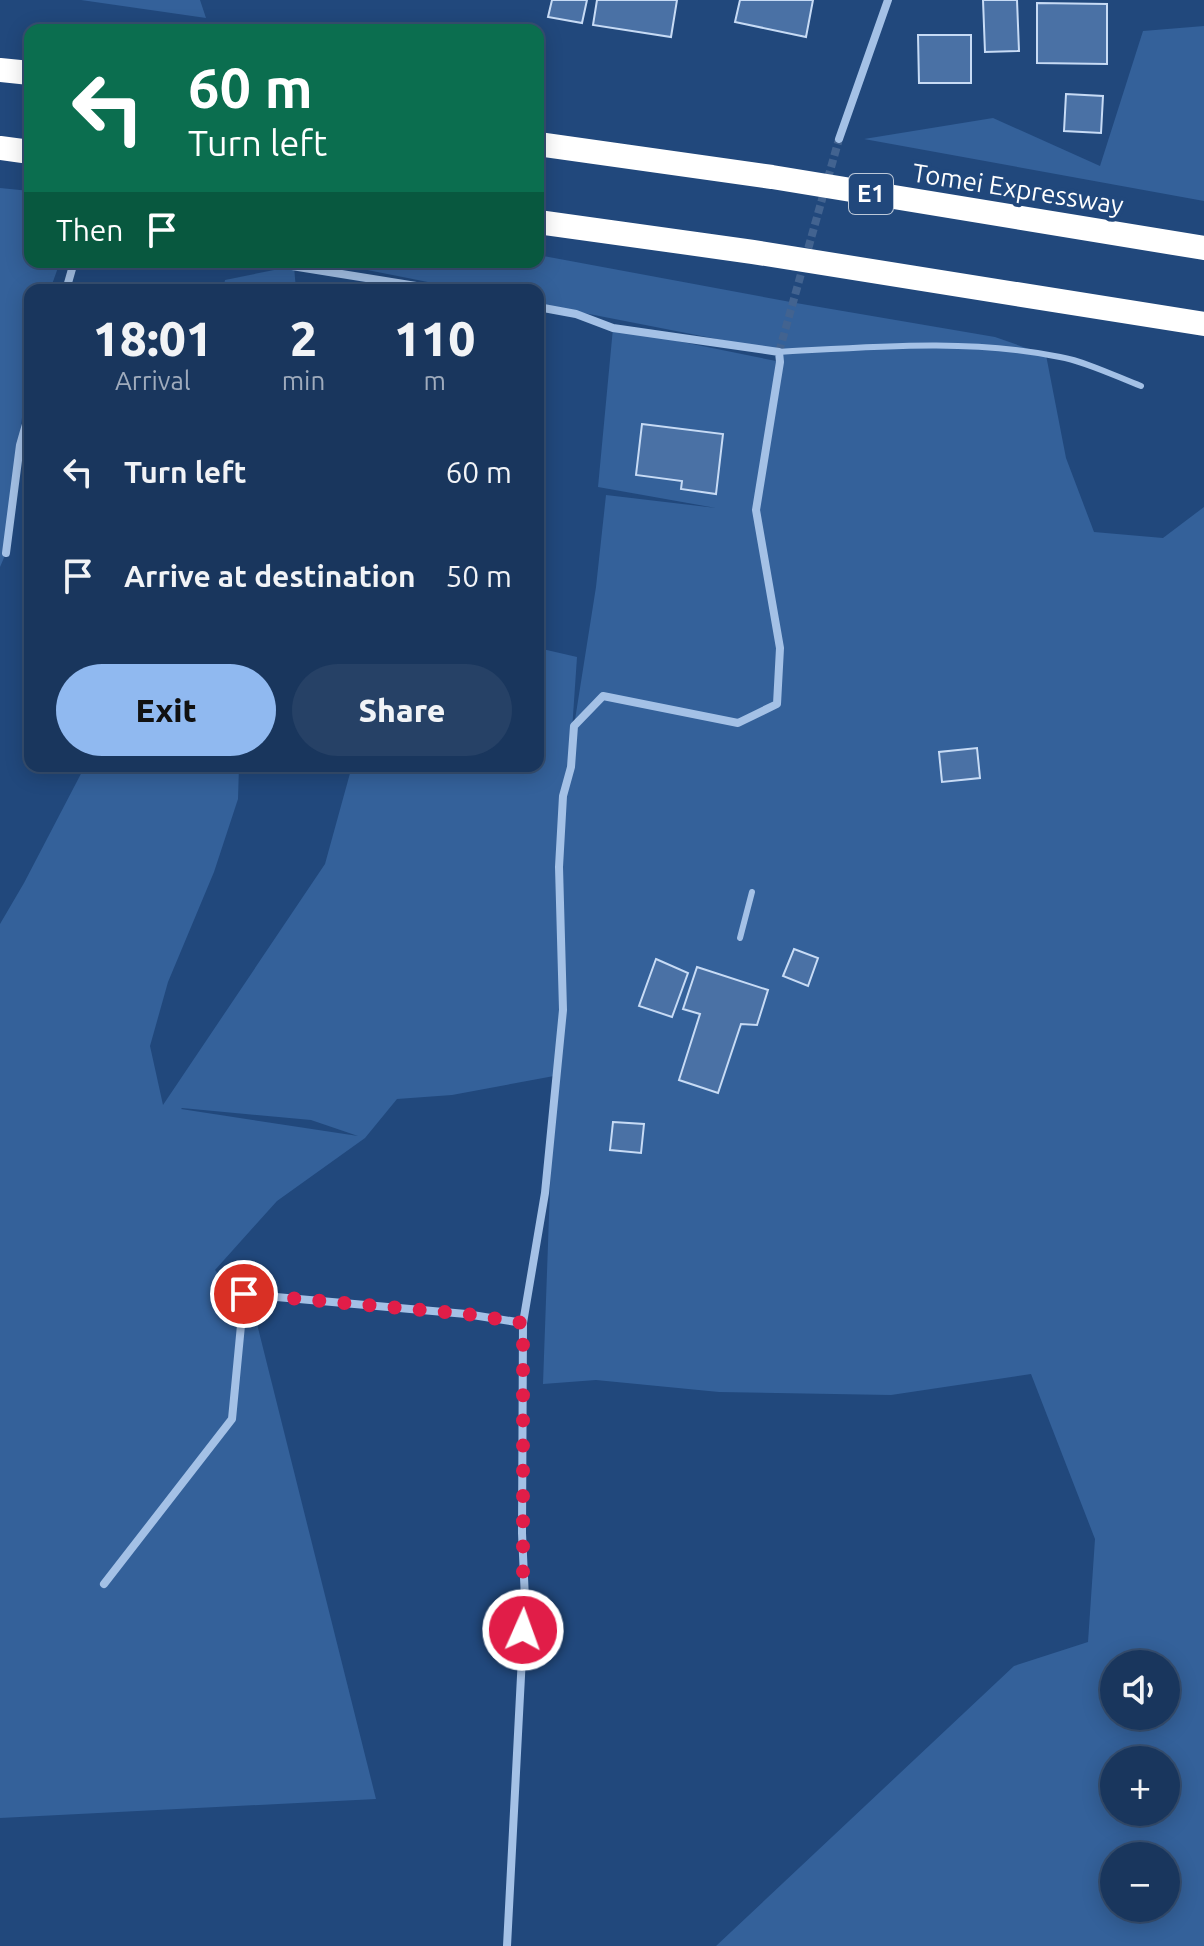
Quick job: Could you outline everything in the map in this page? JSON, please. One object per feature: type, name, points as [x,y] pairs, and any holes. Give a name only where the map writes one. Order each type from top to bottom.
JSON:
[{"type":"highway","points":[[0,70],[24,72]]},
{"type":"highway","name":"Tomei Expressway","points":[[544,145],[772,177],[1204,248]]},
{"type":"highway","points":[[0,148],[24,151]]},
{"type":"highway","points":[[544,223],[753,252],[1204,324]]},
{"type":"street","points":[[839,139],[888,0]]},
{"type":"street","points":[[304,268],[404,284]]},
{"type":"street","points":[[507,1946],[525,1599],[522,1533],[523,1323],[555,1111],[563,1010],[559,867],[563,796],[571,767],[574,726],[603,696],[738,723],[777,704],[780,648],[756,510],[780,362],[779,352],[613,328],[576,314],[544,308]]},
{"type":"street","points":[[6,553],[24,431]]},
{"type":"street","points":[[104,1584],[232,1419],[244,1294],[466,1314],[523,1323]]},
{"type":"lane","points":[[779,352],[889,346],[980,348],[1062,357],[1141,386]]},
{"type":"lane","points":[[740,938],[752,892]]},
{"type":"shaded area","points":[[81,0],[200,0],[206,18]]},
{"type":"shaded area","points":[[1204,26],[1204,201],[864,139],[993,118],[1100,166],[1143,31]]},
{"type":"shaded area","points":[[0,188],[24,190],[24,268],[58,268],[52,284],[24,284],[24,401],[6,553],[0,567]]},
{"type":"shaded area","points":[[544,256],[995,337],[1046,355],[1066,458],[1094,532],[1163,538],[1204,507],[1204,1946],[716,1946],[1014,1666],[1088,1642],[1095,1539],[1031,1374],[891,1395],[719,1392],[596,1380],[543,1384],[554,1076],[452,1095],[397,1099],[365,1138],[277,1201],[215,1270],[257,1324],[376,1799],[0,1818],[0,924],[82,772],[239,772],[238,799],[214,872],[168,982],[150,1046],[163,1105],[325,864],[350,772],[544,772],[544,649],[577,657],[571,745],[596,587],[606,495],[716,508],[598,487],[613,328],[776,361],[778,351],[544,305],[544,284],[438,284],[357,268],[544,268]],"holes":[[[182,1108],[311,1120],[358,1136],[181,1109]]]},
{"type":"shaded area","points":[[294,268],[296,284],[224,284],[225,280]]},
{"type":"building","points":[[552,0],[587,0],[582,23],[548,17]]},
{"type":"building","points":[[597,0],[677,0],[671,37],[593,25]]},
{"type":"building","points":[[740,0],[813,0],[806,37],[735,22]]},
{"type":"building","points":[[983,0],[1017,0],[1019,51],[985,52]]},
{"type":"building","points":[[1037,3],[1107,4],[1107,64],[1037,63]]},
{"type":"building","points":[[918,35],[971,35],[971,83],[919,83]]},
{"type":"building","points":[[1066,94],[1103,96],[1101,133],[1064,131]]},
{"type":"building","points":[[642,424],[723,434],[716,494],[681,489],[682,481],[636,475]]},
{"type":"building","points":[[977,748],[980,778],[942,782],[939,752]]},
{"type":"building","points":[[794,949],[818,958],[808,986],[783,976]]},
{"type":"building","points":[[656,959],[688,973],[672,1017],[639,1006]]},
{"type":"building","points":[[697,967],[768,990],[757,1025],[741,1024],[718,1093],[679,1080],[700,1014],[683,1009]]},
{"type":"building","points":[[613,1122],[644,1124],[641,1153],[610,1150]]},
{"type":"tunnel","points":[[779,352],[839,139]]},
{"type":"route","points":[[244,1294],[466,1314],[523,1323],[523,1630]]}]
